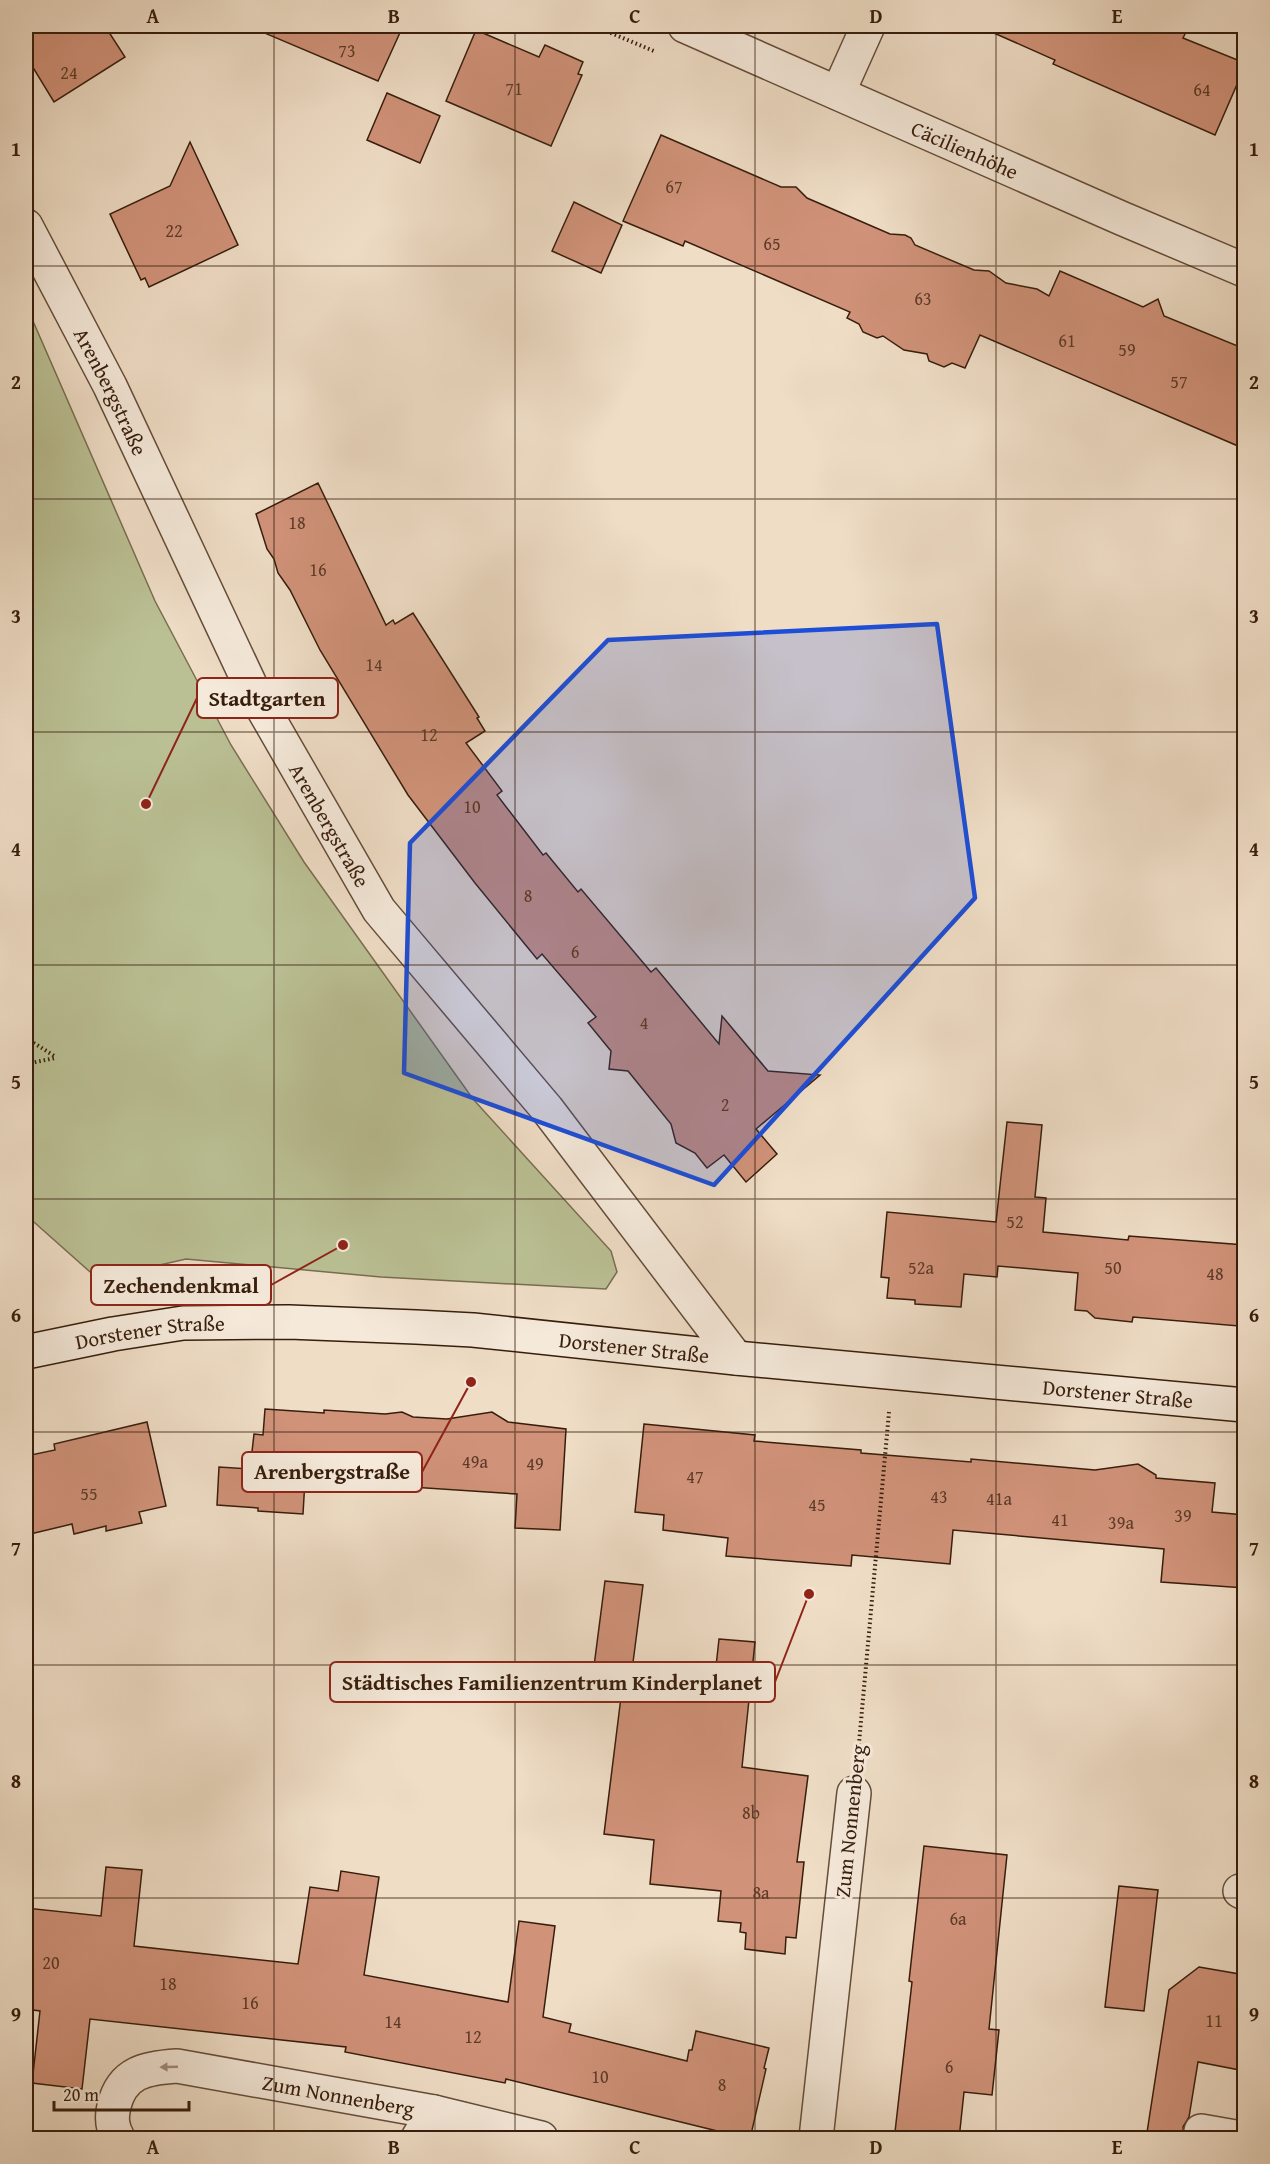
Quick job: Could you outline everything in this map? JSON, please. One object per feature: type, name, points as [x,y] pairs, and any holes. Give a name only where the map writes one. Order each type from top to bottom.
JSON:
[{"type":"street","name":"Cäcilienhöhe","points":[[685,26],[1245,270]]},
{"type":"street","points":[[838,93],[868,26]]},
{"type":"street","name":"Arenbergstraße","points":[[26,226],[110,386],[254,693],[379,910],[547,1109],[736,1358]]},
{"type":"street","name":"Dorstener Straße","points":[[26,1352],[113,1334],[183,1323],[234,1322],[473,1330],[736,1358],[1245,1405]]},
{"type":"street","name":"Zum Nonnenberg","points":[[816,2139],[854,1793]]},
{"type":"street","name":"Zum Nonnenberg","points":[[118,2139],[113,2128],[112,2116],[124,2082],[142,2071],[177,2066],[426,2125],[541,2139]]},
{"type":"street","points":[[1201,2132],[1241,2139]]},
{"type":"path","points":[[26,1038],[56,1057],[26,1064]]},
{"type":"path","name":"Zum Nonnenberg","points":[[854,1793],[879,1502],[893,1373]]},
{"type":"highlighted area","points":[[937,624],[975,898],[714,1185],[404,1073],[410,843],[608,640]]},
{"type":"green space","points":[[26,305],[155,601],[231,745],[304,862],[473,1099],[611,1251],[617,1272],[606,1289],[381,1277],[186,1259],[98,1279],[26,1215]]},
{"type":"building","points":[[26,26],[105,26],[125,57],[54,102],[26,56]]},
{"type":"building","points":[[248,26],[403,26],[378,81]]},
{"type":"building","points":[[978,26],[1189,26],[1183,38],[1245,63],[1245,66],[1215,135],[1053,64],[1055,60]]},
{"type":"building","points":[[476,30],[539,57],[545,45],[583,62],[578,74],[582,75],[551,146],[446,101]]},
{"type":"building","points":[[387,93],[440,116],[420,163],[367,140]]},
{"type":"building","points":[[661,135],[781,187],[796,187],[807,198],[890,234],[905,235],[911,238],[915,245],[974,270],[989,271],[1006,283],[1037,289],[1049,296],[1060,271],[1143,307],[1158,299],[1164,316],[1245,349],[1245,449],[980,335],[965,368],[952,363],[944,367],[929,361],[927,354],[904,350],[883,336],[877,338],[863,332],[859,324],[847,318],[850,312],[685,241],[683,246],[623,221]]},
{"type":"building","points":[[190,142],[238,245],[149,287],[145,278],[141,280],[110,214],[170,186]]},
{"type":"building","points":[[574,202],[622,225],[601,273],[552,251]]},
{"type":"building","points":[[318,483],[386,625],[393,620],[395,624],[413,613],[479,717],[477,718],[485,731],[466,743],[502,791],[497,795],[543,855],[546,853],[578,892],[581,889],[651,972],[656,968],[719,1044],[722,1016],[768,1071],[820,1075],[756,1129],[777,1154],[746,1182],[724,1155],[707,1168],[695,1153],[676,1143],[671,1124],[628,1071],[609,1069],[611,1051],[588,1023],[596,1017],[542,954],[537,959],[408,795],[320,650],[290,590],[278,573],[274,559],[267,549],[256,514]]},
{"type":"building","points":[[1007,1122],[1042,1125],[1035,1197],[1046,1198],[1043,1232],[1128,1240],[1129,1236],[1245,1245],[1245,1298],[1242,1298],[1239,1326],[1133,1317],[1132,1322],[1095,1318],[1087,1311],[1075,1310],[1078,1273],[998,1266],[997,1277],[964,1274],[961,1307],[915,1304],[915,1300],[887,1298],[889,1278],[881,1277],[887,1212],[996,1222]]},
{"type":"building","points":[[265,1409],[324,1413],[324,1410],[385,1414],[402,1412],[413,1417],[447,1419],[492,1412],[508,1422],[566,1429],[560,1530],[515,1528],[517,1494],[305,1480],[303,1514],[217,1505],[219,1467],[250,1469],[254,1434],[263,1435]]},
{"type":"building","points":[[147,1422],[166,1506],[139,1512],[142,1523],[106,1531],[106,1526],[74,1534],[72,1524],[26,1535],[26,1456],[55,1450],[54,1444]]},
{"type":"building","points":[[644,1424],[755,1435],[754,1441],[971,1462],[971,1459],[1095,1470],[1138,1464],[1156,1475],[1156,1478],[1215,1483],[1212,1512],[1245,1515],[1245,1588],[1161,1582],[1164,1549],[953,1530],[950,1564],[852,1555],[851,1566],[726,1556],[728,1538],[663,1530],[664,1515],[635,1512]]},
{"type":"building","points":[[605,1581],[643,1585],[631,1678],[593,1674]]},
{"type":"building","points":[[719,1639],[755,1642],[742,1767],[808,1776],[797,1862],[804,1862],[796,1938],[786,1937],[785,1954],[745,1949],[746,1933],[740,1932],[741,1923],[718,1921],[721,1891],[650,1884],[654,1840],[604,1834],[623,1681],[713,1694]]},
{"type":"building","points":[[924,1846],[1007,1855],[989,2029],[999,2030],[992,2095],[964,2092],[959,2139],[895,2132]]},
{"type":"building","points":[[106,1867],[142,1870],[134,1946],[298,1964],[310,1887],[338,1891],[341,1871],[379,1877],[364,1975],[508,2002],[519,1921],[555,1926],[543,2017],[571,2024],[569,2032],[687,2061],[696,2031],[769,2048],[750,2139],[506,2079],[505,2083],[345,2052],[346,2047],[90,2019],[82,2089],[32,2083],[40,2011],[26,2009],[26,1908],[101,1916]]},
{"type":"building","points":[[1119,1886],[1158,1890],[1144,2011],[1105,2007]]},
{"type":"building","points":[[1199,1967],[1245,1975],[1245,2071],[1198,2062],[1189,2117],[1183,2127],[1184,2139],[1146,2139],[1169,1990]]},
{"type":"place","name":"Stadtgarten","points":[[146,804]]},
{"type":"place","name":"Zechendenkmal","points":[[343,1245]]},
{"type":"place","name":"Arenbergstraße","points":[[471,1382]]},
{"type":"place","name":"Städtisches Familienzentrum Kinderplanet","points":[[809,1594]]}]
